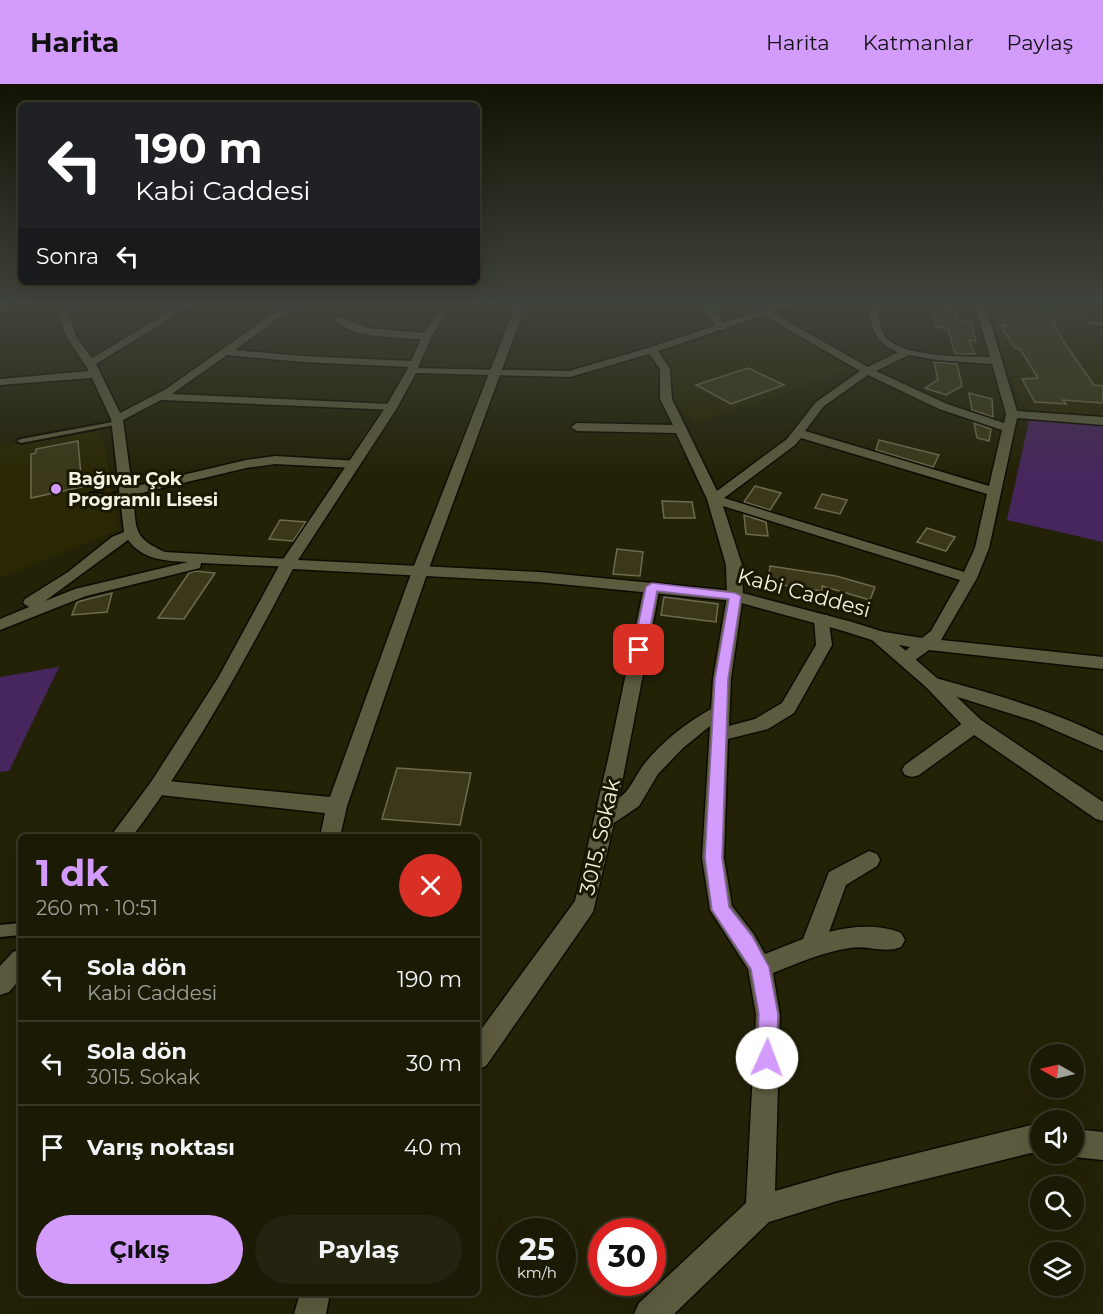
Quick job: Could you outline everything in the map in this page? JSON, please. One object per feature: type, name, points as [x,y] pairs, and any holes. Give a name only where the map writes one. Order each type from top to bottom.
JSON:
[{"type":"street","points":[[88,361],[118,421],[131,534],[141,547],[162,556],[211,561]]},
{"type":"street","points":[[0,382],[93,368],[103,361]]},
{"type":"street","points":[[118,421],[160,397],[212,361]]},
{"type":"street","points":[[335,361],[545,375],[570,374],[613,361]]},
{"type":"street","points":[[122,834],[158,788],[226,680],[288,564],[391,408],[416,361]]},
{"type":"street","points":[[331,834],[337,806],[420,571],[500,361]]},
{"type":"street","points":[[660,361],[665,369],[666,399],[714,499],[734,565],[735,596],[722,679],[713,858],[721,910],[745,941],[760,967],[768,1014],[760,1210]]},
{"type":"street","points":[[848,361],[866,372],[964,416],[1010,421],[1076,415],[1103,421]]},
{"type":"street","points":[[714,499],[791,442],[820,404],[866,372],[888,361]]},
{"type":"street","points":[[905,659],[937,636],[969,578],[982,548],[1010,421],[997,361]]},
{"type":"street","points":[[0,369],[27,378]]},
{"type":"street","points":[[160,397],[391,408]]},
{"type":"street","points":[[577,427],[680,429]]},
{"type":"street","points":[[798,433],[995,492]]},
{"type":"street","points":[[126,493],[246,464],[275,460],[354,464]]},
{"type":"street","points":[[714,499],[969,578]]},
{"type":"street","points":[[0,625],[73,575],[117,540],[131,534]]},
{"type":"street","points":[[0,625],[81,592],[211,561]]},
{"type":"street","name":"Kabi Caddesi","points":[[211,561],[420,571],[652,587],[735,596],[822,619],[878,636],[932,683],[974,724],[1103,813]]},
{"type":"street","name":"3015. Sokak","points":[[480,1053],[585,905],[652,587]]},
{"type":"street","points":[[719,735],[761,724],[788,708],[824,645],[822,619]]},
{"type":"street","points":[[878,636],[927,644],[1103,663]]},
{"type":"street","points":[[932,683],[1083,733],[1103,744]]},
{"type":"street","points":[[605,818],[632,800],[651,769],[676,743],[697,725],[720,712]]},
{"type":"street","points":[[912,770],[974,724]]},
{"type":"street","points":[[158,788],[337,806]]},
{"type":"street","points":[[812,946],[837,879],[869,860]]},
{"type":"street","points":[[760,967],[812,946],[852,937],[893,940]]},
{"type":"street","points":[[0,984],[18,963]]},
{"type":"street","points":[[650,1314],[760,1210],[837,1187],[1030,1139]]},
{"type":"street","points":[[1084,1144],[1103,1146]]},
{"type":"street","points":[[310,1314],[314,1296]]},
{"type":"lane","points":[[21,441],[118,421]]},
{"type":"lane","points":[[92,495],[109,497],[126,493]]},
{"type":"lane","points":[[0,931],[18,928]]},
{"type":"shaded area","points":[[669,361],[840,361],[853,369],[695,423],[670,397],[674,366]]},
{"type":"shaded area","points":[[1007,361],[1103,361],[1103,417],[1032,410],[1021,404]]},
{"type":"shaded area","points":[[1029,421],[1103,425],[1103,542],[1007,520]]},
{"type":"shaded area","name":"Bağıvar Çok Programlı Lisesi","points":[[102,430],[118,530],[0,578],[0,447]]},
{"type":"shaded area","points":[[59,667],[9,771],[0,772],[0,677]]},
{"type":"building","points":[[1028,361],[1077,361],[1094,385],[1103,386],[1103,403],[1063,400],[1066,404],[1035,402],[1022,379],[1038,378]]},
{"type":"building","points":[[934,362],[957,364],[962,386],[946,395],[925,388],[938,380]]},
{"type":"building","points":[[748,368],[784,385],[731,404],[696,385]]},
{"type":"building","points":[[969,393],[992,399],[993,417],[972,410]]},
{"type":"building","points":[[974,423],[991,429],[989,441],[977,438]]},
{"type":"building","points":[[879,440],[939,455],[933,467],[876,450]]},
{"type":"building","points":[[78,441],[82,487],[31,498],[31,454],[36,453],[36,449]]},
{"type":"building","points":[[755,486],[781,493],[770,510],[744,502]]},
{"type":"building","points":[[822,494],[847,500],[840,514],[815,508]]},
{"type":"building","points":[[662,501],[692,502],[695,518],[664,518]]},
{"type":"building","points":[[744,515],[766,522],[768,536],[746,534]]},
{"type":"building","points":[[280,520],[306,522],[293,541],[269,539]]},
{"type":"building","points":[[927,528],[955,537],[946,551],[917,542]]},
{"type":"building","points":[[617,549],[643,552],[640,576],[613,574]]},
{"type":"building","points":[[770,566],[836,576],[875,587],[870,600],[822,586],[822,591],[768,583]]},
{"type":"building","points":[[195,571],[215,573],[184,619],[158,618],[189,573]]},
{"type":"building","points":[[112,593],[107,612],[72,615],[77,602]]},
{"type":"building","points":[[664,597],[718,604],[716,622],[661,615]]},
{"type":"building","points":[[397,768],[471,773],[460,825],[382,819]]},
{"type":"place","name":"Bağıvar Çok Programlı Lisesi","points":[[56,489]]},
{"type":"route","points":[[639,650],[652,587],[735,596],[722,679],[713,858],[721,910],[745,941],[760,967],[768,1014],[767,1058]]}]
